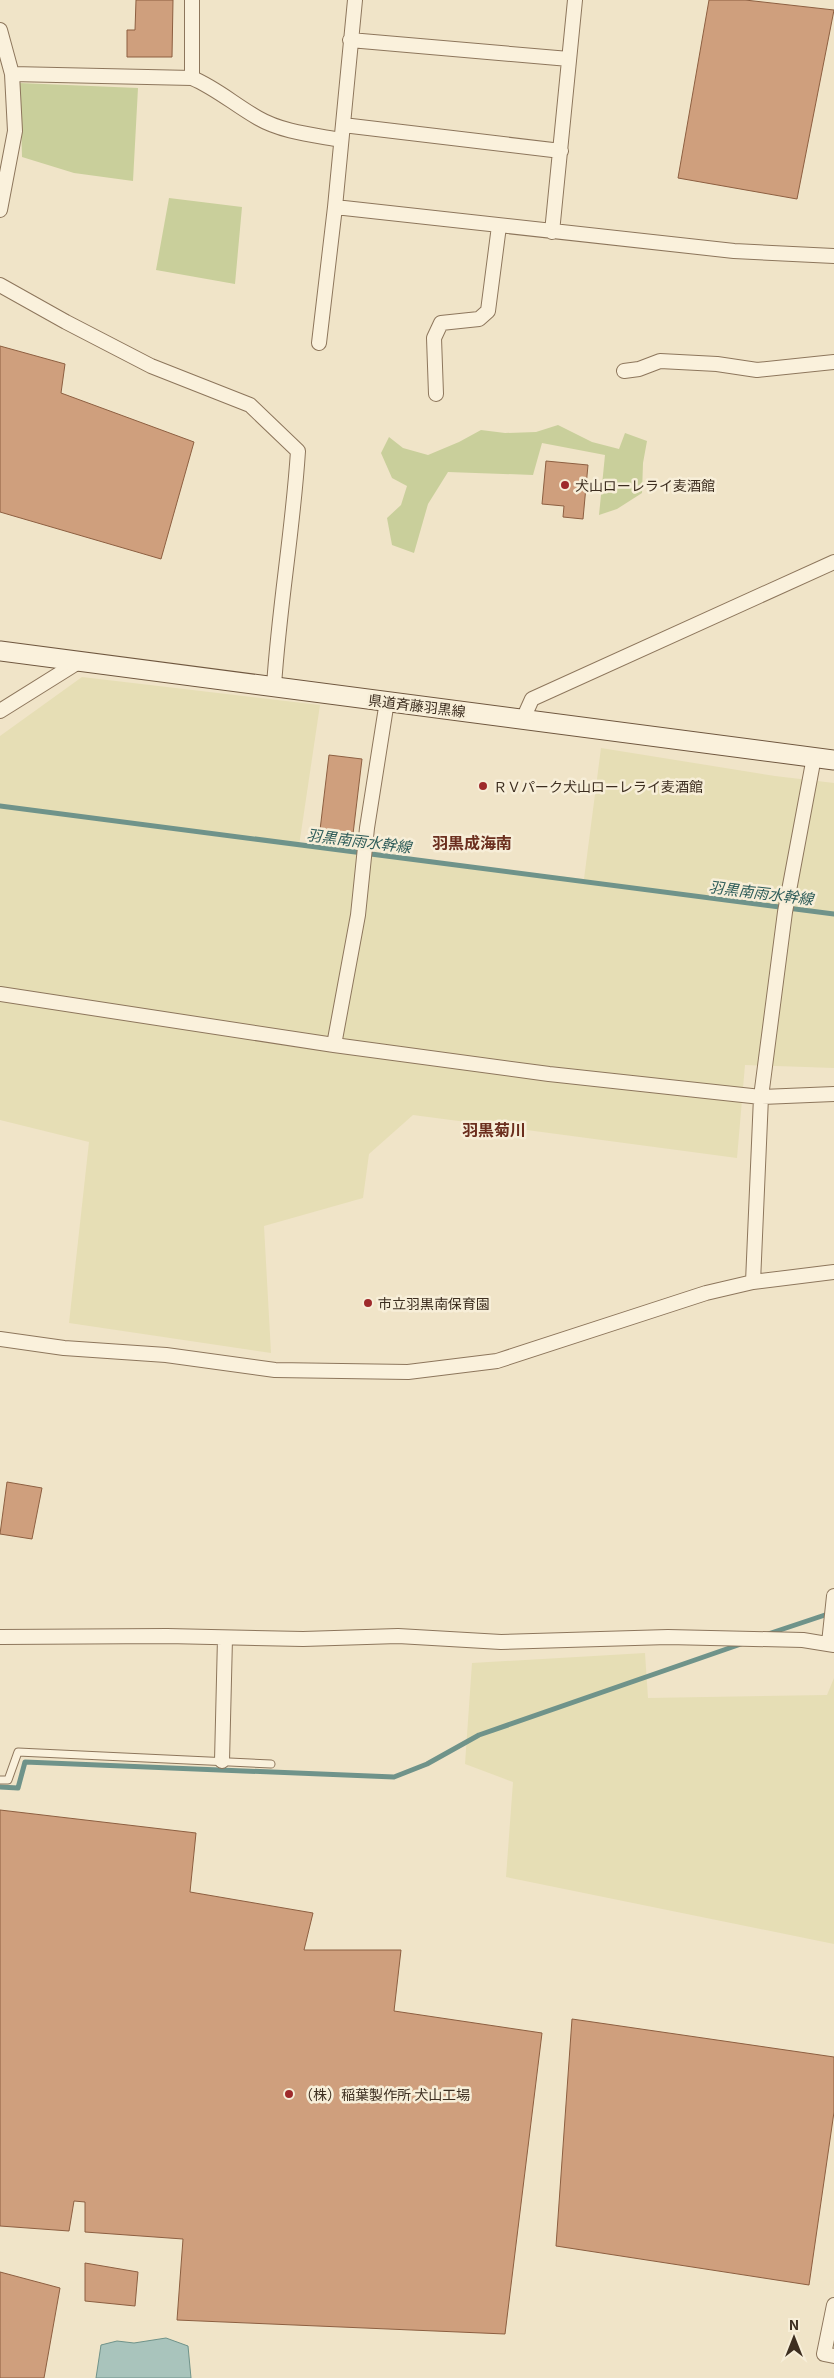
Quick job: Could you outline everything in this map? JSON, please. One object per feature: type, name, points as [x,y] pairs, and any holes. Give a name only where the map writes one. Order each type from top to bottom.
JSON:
[{"type":"main road","name":"県道斉藤羽黒線","points":[[0,651],[834,760]]},
{"type":"street","points":[[192,0],[192,78]]},
{"type":"street","points":[[319,344],[335,207],[355,0]]},
{"type":"street","points":[[552,232],[575,0]]},
{"type":"street","points":[[0,30],[12,74],[15,131],[0,210]]},
{"type":"street","points":[[350,40],[569,59]]},
{"type":"street","points":[[12,74],[192,78],[211,86],[260,119],[294,131],[341,140]]},
{"type":"street","points":[[343,125],[561,151]]},
{"type":"street","points":[[335,207],[734,251],[834,256]]},
{"type":"street","points":[[436,394],[434,338],[442,323],[479,319],[488,311],[499,226]]},
{"type":"street","points":[[0,285],[151,366],[250,405],[298,451],[295,496],[278,628],[274,686]]},
{"type":"street","points":[[624,371],[640,369],[660,361],[717,364],[757,370],[834,362]]},
{"type":"street","points":[[523,719],[532,699],[834,562]]},
{"type":"street","points":[[0,712],[80,661]]},
{"type":"street","points":[[334,1045],[358,915],[365,853],[388,701]]},
{"type":"street","points":[[753,1282],[761,1098],[786,906],[814,757]]},
{"type":"street","points":[[0,994],[334,1045],[549,1074],[761,1098],[834,1094]]},
{"type":"street","points":[[0,1339],[64,1348],[166,1355],[274,1370],[408,1372],[497,1360],[706,1293],[753,1282],[834,1272]]},
{"type":"street","points":[[0,1637],[303,1639],[398,1636],[501,1642],[668,1637],[803,1640],[832,1644],[834,1596]]},
{"type":"street","points":[[222,1761],[226,1638]]},
{"type":"street","points":[[834,2305],[824,2354],[834,2356]]},
{"type":"lane","points":[[0,1780],[8,1780],[18,1752],[271,1764]]},
{"type":"shaded area","points":[[82,677],[320,705],[299,846],[584,879],[601,748],[775,776],[834,783],[834,1068],[745,1065],[737,1158],[413,1115],[369,1154],[363,1198],[264,1226],[271,1353],[69,1323],[89,1142],[0,1120],[0,736]]},
{"type":"shaded area","points":[[645,1653],[648,1698],[827,1695],[834,1678],[834,1944],[506,1877],[513,1782],[465,1764],[472,1663]]},
{"type":"green space","points":[[20,83],[138,88],[133,181],[74,173],[22,157]]},
{"type":"green space","points":[[169,198],[242,207],[235,284],[156,270]]},
{"type":"green space","points":[[558,425],[592,442],[619,449],[625,433],[647,441],[643,463],[642,493],[617,509],[599,515],[605,455],[542,443],[533,475],[448,472],[428,504],[414,553],[392,545],[387,518],[401,505],[407,486],[392,478],[381,453],[389,437],[403,448],[428,455],[481,430],[505,433],[536,432]]},
{"type":"water","points":[[166,2338],[188,2346],[191,2378],[96,2378],[101,2345],[117,2341],[134,2343]]},
{"type":"building","points":[[136,0],[173,0],[172,57],[127,57],[127,30],[135,30]]},
{"type":"building","points":[[709,0],[745,0],[834,10],[797,199],[678,178]]},
{"type":"building","points":[[0,346],[65,364],[61,393],[194,442],[161,559],[0,512]]},
{"type":"building","name":"犬山ローレライ麦酒館","points":[[546,461],[588,465],[583,519],[563,517],[564,506],[542,504]]},
{"type":"building","points":[[329,755],[362,759],[353,834],[320,830]]},
{"type":"building","points":[[7,1482],[42,1488],[32,1539],[0,1534]]},
{"type":"building","points":[[0,1810],[196,1833],[190,1892],[313,1913],[304,1950],[401,1950],[394,2011],[542,2033],[505,2334],[177,2320],[183,2239],[85,2232],[85,2202],[74,2201],[69,2231],[0,2226]]},
{"type":"building","points":[[572,2019],[834,2057],[834,2112],[809,2285],[556,2246]]},
{"type":"building","points":[[85,2263],[138,2272],[135,2306],[85,2301]]},
{"type":"building","points":[[0,2272],[60,2288],[44,2378],[0,2378]]},
{"type":"waterway","name":"羽黒南雨水幹線","points":[[0,806],[834,914]]},
{"type":"waterway","points":[[768,1634],[831,1613]]},
{"type":"waterway","points":[[0,1787],[18,1788],[25,1762],[394,1777],[427,1764],[479,1735],[741,1644]]},
{"type":"place","name":"犬山ローレライ麦酒館","points":[[565,485]]},
{"type":"place","name":"ＲＶパーク犬山ローレライ麦酒館","points":[[483,786]]},
{"type":"place","name":"市立羽黒南保育園","points":[[368,1303]]},
{"type":"place","name":"（株）稲葉製作所 犬山工場","points":[[289,2094]]},
{"type":"district","name":"羽黒成海南","points":[[472,842]]},
{"type":"district","name":"羽黒菊川","points":[[494,1129]]}]
